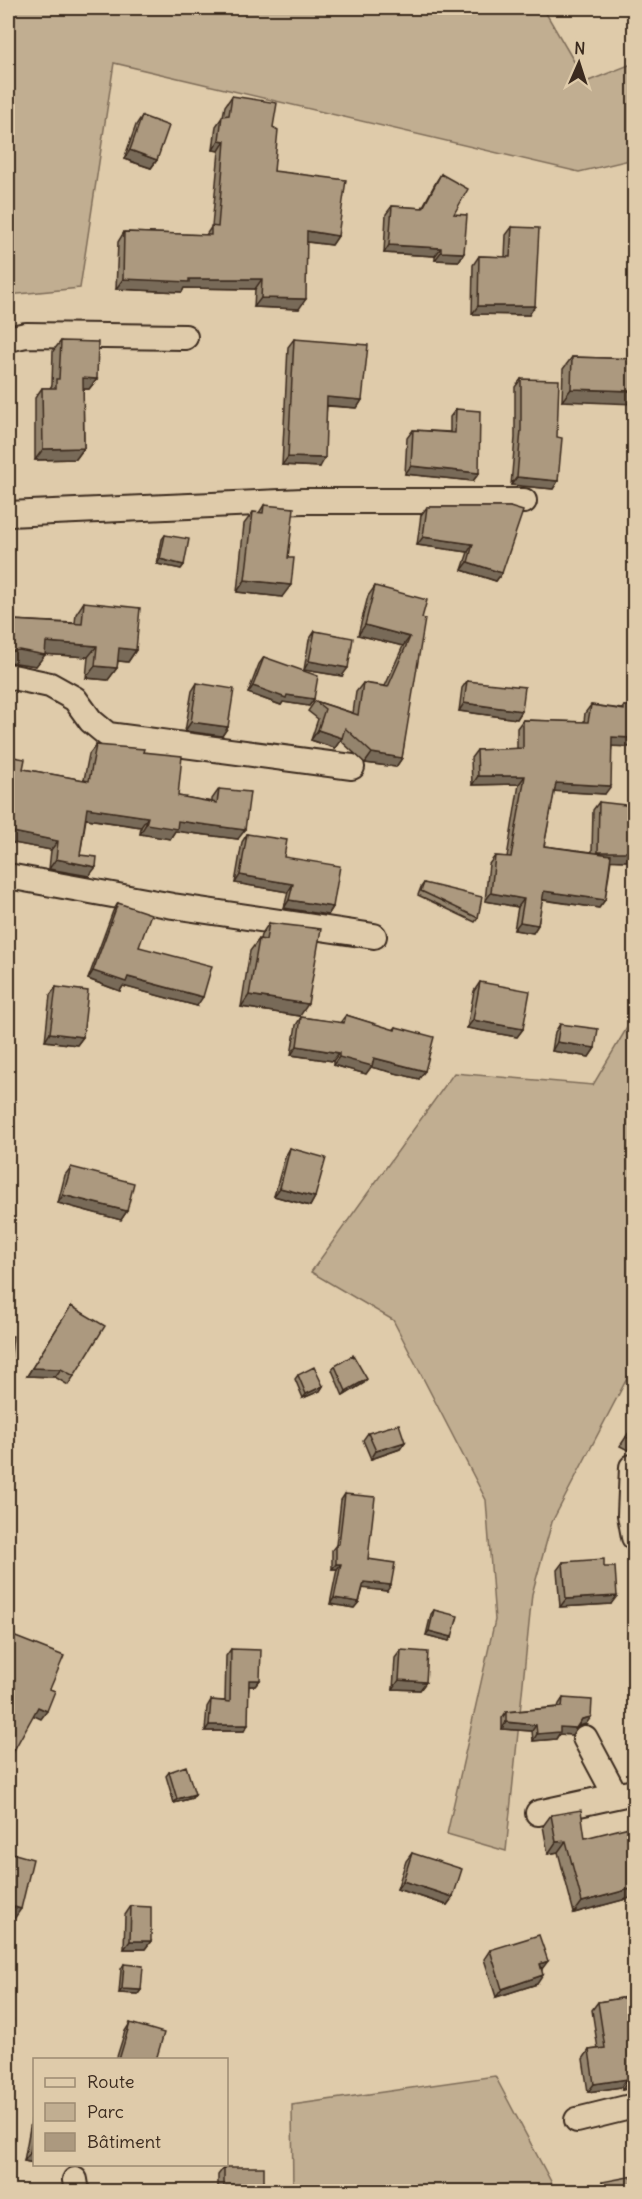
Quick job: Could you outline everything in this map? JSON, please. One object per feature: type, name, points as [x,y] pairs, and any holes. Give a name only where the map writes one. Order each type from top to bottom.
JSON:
[{"type":"street","points":[[8,339],[26,335],[185,338]]},
{"type":"street","points":[[8,514],[303,501],[524,501]]},
{"type":"street","points":[[8,676],[50,685],[75,699],[91,721],[108,735],[352,767]]},
{"type":"street","points":[[8,876],[173,906],[374,936]]},
{"type":"street","points":[[632,1467],[630,1515],[634,1538]]},
{"type":"street","points":[[538,1813],[625,1794],[585,1738]]},
{"type":"street","points":[[577,2120],[634,2106]]},
{"type":"green space","points":[[8,8],[543,8],[586,82],[634,63],[634,159],[579,172],[114,63],[80,288],[8,295]]},
{"type":"green space","points":[[634,1016],[634,1365],[552,1522],[532,1594],[506,1851],[447,1834],[495,1620],[486,1500],[393,1320],[311,1272],[454,1073],[593,1085]]},
{"type":"green space","points":[[495,2076],[556,2191],[293,2191],[292,2105]]},
{"type":"building","points":[[232,96],[277,103],[273,127],[278,130],[274,171],[346,180],[338,236],[307,231],[306,299],[261,298],[262,279],[189,279],[189,282],[123,279],[124,232],[211,235],[211,226],[218,227],[225,141],[219,140],[222,116],[229,115]]},
{"type":"building","points":[[142,116],[169,126],[157,160],[130,150]]},
{"type":"building","points":[[441,174],[468,189],[454,214],[467,215],[464,253],[441,252],[441,248],[389,245],[392,206],[423,208]]},
{"type":"building","points":[[512,227],[539,228],[535,306],[478,306],[479,256],[510,257]]},
{"type":"building","points":[[294,339],[368,345],[362,400],[327,397],[325,458],[288,457]]},
{"type":"building","points":[[61,341],[98,342],[97,379],[83,378],[84,448],[43,449],[42,388],[56,388],[56,379],[59,379]]},
{"type":"building","points":[[572,357],[634,359],[634,391],[571,389]]},
{"type":"building","points":[[521,379],[559,380],[557,437],[562,438],[558,481],[517,477],[521,430]]},
{"type":"building","points":[[456,409],[480,411],[479,473],[411,466],[413,430],[455,433]]},
{"type":"building","points":[[264,505],[294,508],[288,558],[294,558],[291,585],[245,580],[253,512],[263,513]]},
{"type":"building","points":[[427,507],[510,507],[523,511],[502,573],[468,562],[473,544],[423,537]]},
{"type":"building","points":[[165,535],[189,539],[184,565],[160,559]]},
{"type":"building","points":[[375,586],[427,600],[422,618],[425,619],[402,758],[372,753],[345,728],[342,738],[318,730],[325,709],[315,701],[358,715],[363,683],[388,687],[410,637],[365,625]]},
{"type":"building","points":[[8,592],[14,592],[12,620],[82,624],[84,602],[140,608],[136,650],[119,648],[117,668],[95,666],[97,646],[46,642],[45,655],[19,650],[8,652]]},
{"type":"building","points":[[315,631],[353,638],[348,668],[309,661]]},
{"type":"building","points":[[264,657],[318,676],[314,699],[287,695],[286,698],[253,686]]},
{"type":"building","points":[[467,681],[525,687],[522,711],[464,703]]},
{"type":"building","points":[[197,683],[234,689],[228,727],[191,722]]},
{"type":"building","points":[[591,705],[624,710],[624,706],[634,706],[634,738],[612,737],[611,786],[556,783],[544,846],[611,855],[605,900],[544,891],[538,925],[520,922],[524,899],[491,893],[495,856],[511,857],[525,776],[478,776],[477,750],[523,748],[523,720],[588,722]]},
{"type":"building","points":[[96,745],[144,749],[143,752],[182,756],[178,796],[217,803],[219,789],[250,792],[245,830],[178,821],[177,829],[146,824],[148,817],[87,808],[80,855],[97,857],[96,867],[56,859],[58,841],[8,831],[8,756],[25,759],[23,769],[89,781]]},
{"type":"building","points":[[599,802],[634,806],[634,849],[632,852],[598,852]]},
{"type":"building","points":[[247,834],[287,840],[284,857],[340,866],[333,907],[289,900],[293,884],[240,875]]},
{"type":"building","points":[[424,883],[482,897],[478,918],[421,891]]},
{"type":"building","points":[[118,903],[151,914],[139,947],[212,966],[203,997],[128,977],[126,982],[93,971]]},
{"type":"building","points":[[269,923],[321,929],[308,1004],[249,995],[259,939],[266,940]]},
{"type":"building","points":[[480,982],[530,991],[523,1029],[473,1020]]},
{"type":"building","points":[[56,987],[88,991],[83,1037],[50,1033]]},
{"type":"building","points":[[346,1015],[395,1030],[396,1027],[434,1037],[425,1071],[374,1058],[372,1066],[339,1057],[339,1053],[297,1046],[301,1017],[344,1023]]},
{"type":"building","points":[[560,1024],[598,1029],[595,1048],[557,1042]]},
{"type":"building","points":[[290,1148],[326,1158],[315,1197],[280,1188]]},
{"type":"building","points":[[71,1167],[134,1183],[127,1211],[63,1195]]},
{"type":"building","points":[[71,1306],[105,1326],[74,1376],[61,1369],[32,1368]]},
{"type":"building","points":[[8,1336],[13,1336],[10,1366],[8,1366]]},
{"type":"building","points":[[353,1355],[367,1379],[346,1391],[335,1366]]},
{"type":"building","points":[[314,1367],[323,1386],[306,1394],[298,1375]]},
{"type":"building","points":[[399,1424],[405,1442],[376,1451],[368,1433]]},
{"type":"building","points":[[634,1425],[634,1441],[626,1437]]},
{"type":"building","points":[[345,1494],[375,1497],[368,1559],[395,1563],[391,1585],[364,1582],[359,1602],[334,1598],[341,1564],[336,1564],[336,1545],[339,1544]]},
{"type":"building","points":[[604,1559],[604,1567],[615,1567],[617,1596],[566,1599],[563,1562]]},
{"type":"building","points":[[434,1610],[458,1616],[452,1637],[429,1631]]},
{"type":"building","points":[[8,1634],[64,1656],[50,1689],[55,1691],[47,1711],[38,1707],[8,1761],[8,1692],[11,1686],[8,1685]]},
{"type":"building","points":[[231,1649],[261,1650],[260,1680],[249,1680],[248,1725],[209,1725],[211,1700],[230,1702]]},
{"type":"building","points":[[401,1650],[428,1652],[426,1682],[399,1680]]},
{"type":"building","points":[[563,1698],[592,1700],[591,1717],[582,1719],[576,1728],[560,1727],[560,1732],[537,1734],[536,1725],[506,1722],[506,1712],[562,1707]]},
{"type":"building","points":[[186,1766],[195,1794],[177,1799],[169,1772]]},
{"type":"building","points":[[581,1810],[585,1838],[629,1827],[634,1847],[634,1888],[582,1902],[566,1841],[556,1842],[551,1815]]},
{"type":"building","points":[[8,1852],[33,1859],[21,1909],[8,1905]]},
{"type":"building","points":[[412,1853],[462,1869],[453,1897],[403,1881]]},
{"type":"building","points":[[131,1906],[151,1907],[151,1941],[130,1941]]},
{"type":"building","points":[[539,1935],[548,1961],[540,1964],[543,1975],[502,1989],[490,1950]]},
{"type":"building","points":[[124,1964],[143,1966],[141,1990],[122,1989]]},
{"type":"building","points":[[634,1996],[634,2080],[594,2084],[589,2050],[605,2048],[598,2002]]},
{"type":"building","points":[[8,2018],[13,2020],[8,2036]]},
{"type":"building","points":[[130,2023],[164,2033],[157,2058],[120,2058]]},
{"type":"building","points":[[33,2134],[33,2154],[30,2153]]},
{"type":"building","points":[[224,2167],[264,2167],[264,2192],[224,2192]]},
{"type":"building","points":[[634,2176],[634,2192],[604,2192],[602,2182]]}]
